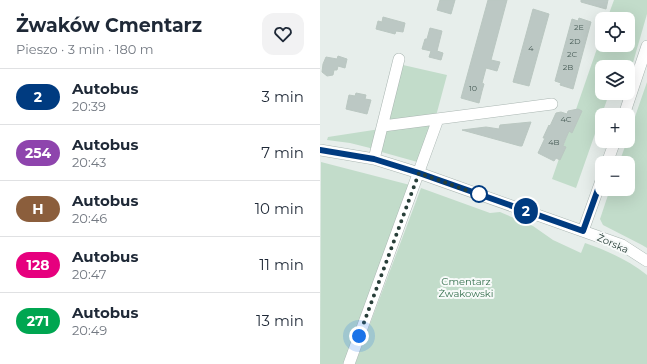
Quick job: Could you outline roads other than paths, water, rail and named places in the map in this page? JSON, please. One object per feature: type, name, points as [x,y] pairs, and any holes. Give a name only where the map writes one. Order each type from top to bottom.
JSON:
[{"type":"street","points":[[626,108],[647,46]]},
{"type":"street","points":[[374,159],[400,59]]},
{"type":"street","points":[[383,126],[552,104]]},
{"type":"street","points":[[349,364],[438,119]]},
{"type":"street","name":"Żorska","points":[[320,150],[374,159],[419,173],[622,245],[647,261]]},
{"type":"street","points":[[583,231],[596,196]]},
{"type":"park label","name":"Cmentarz Żwakowski","points":[[466,286]]}]
